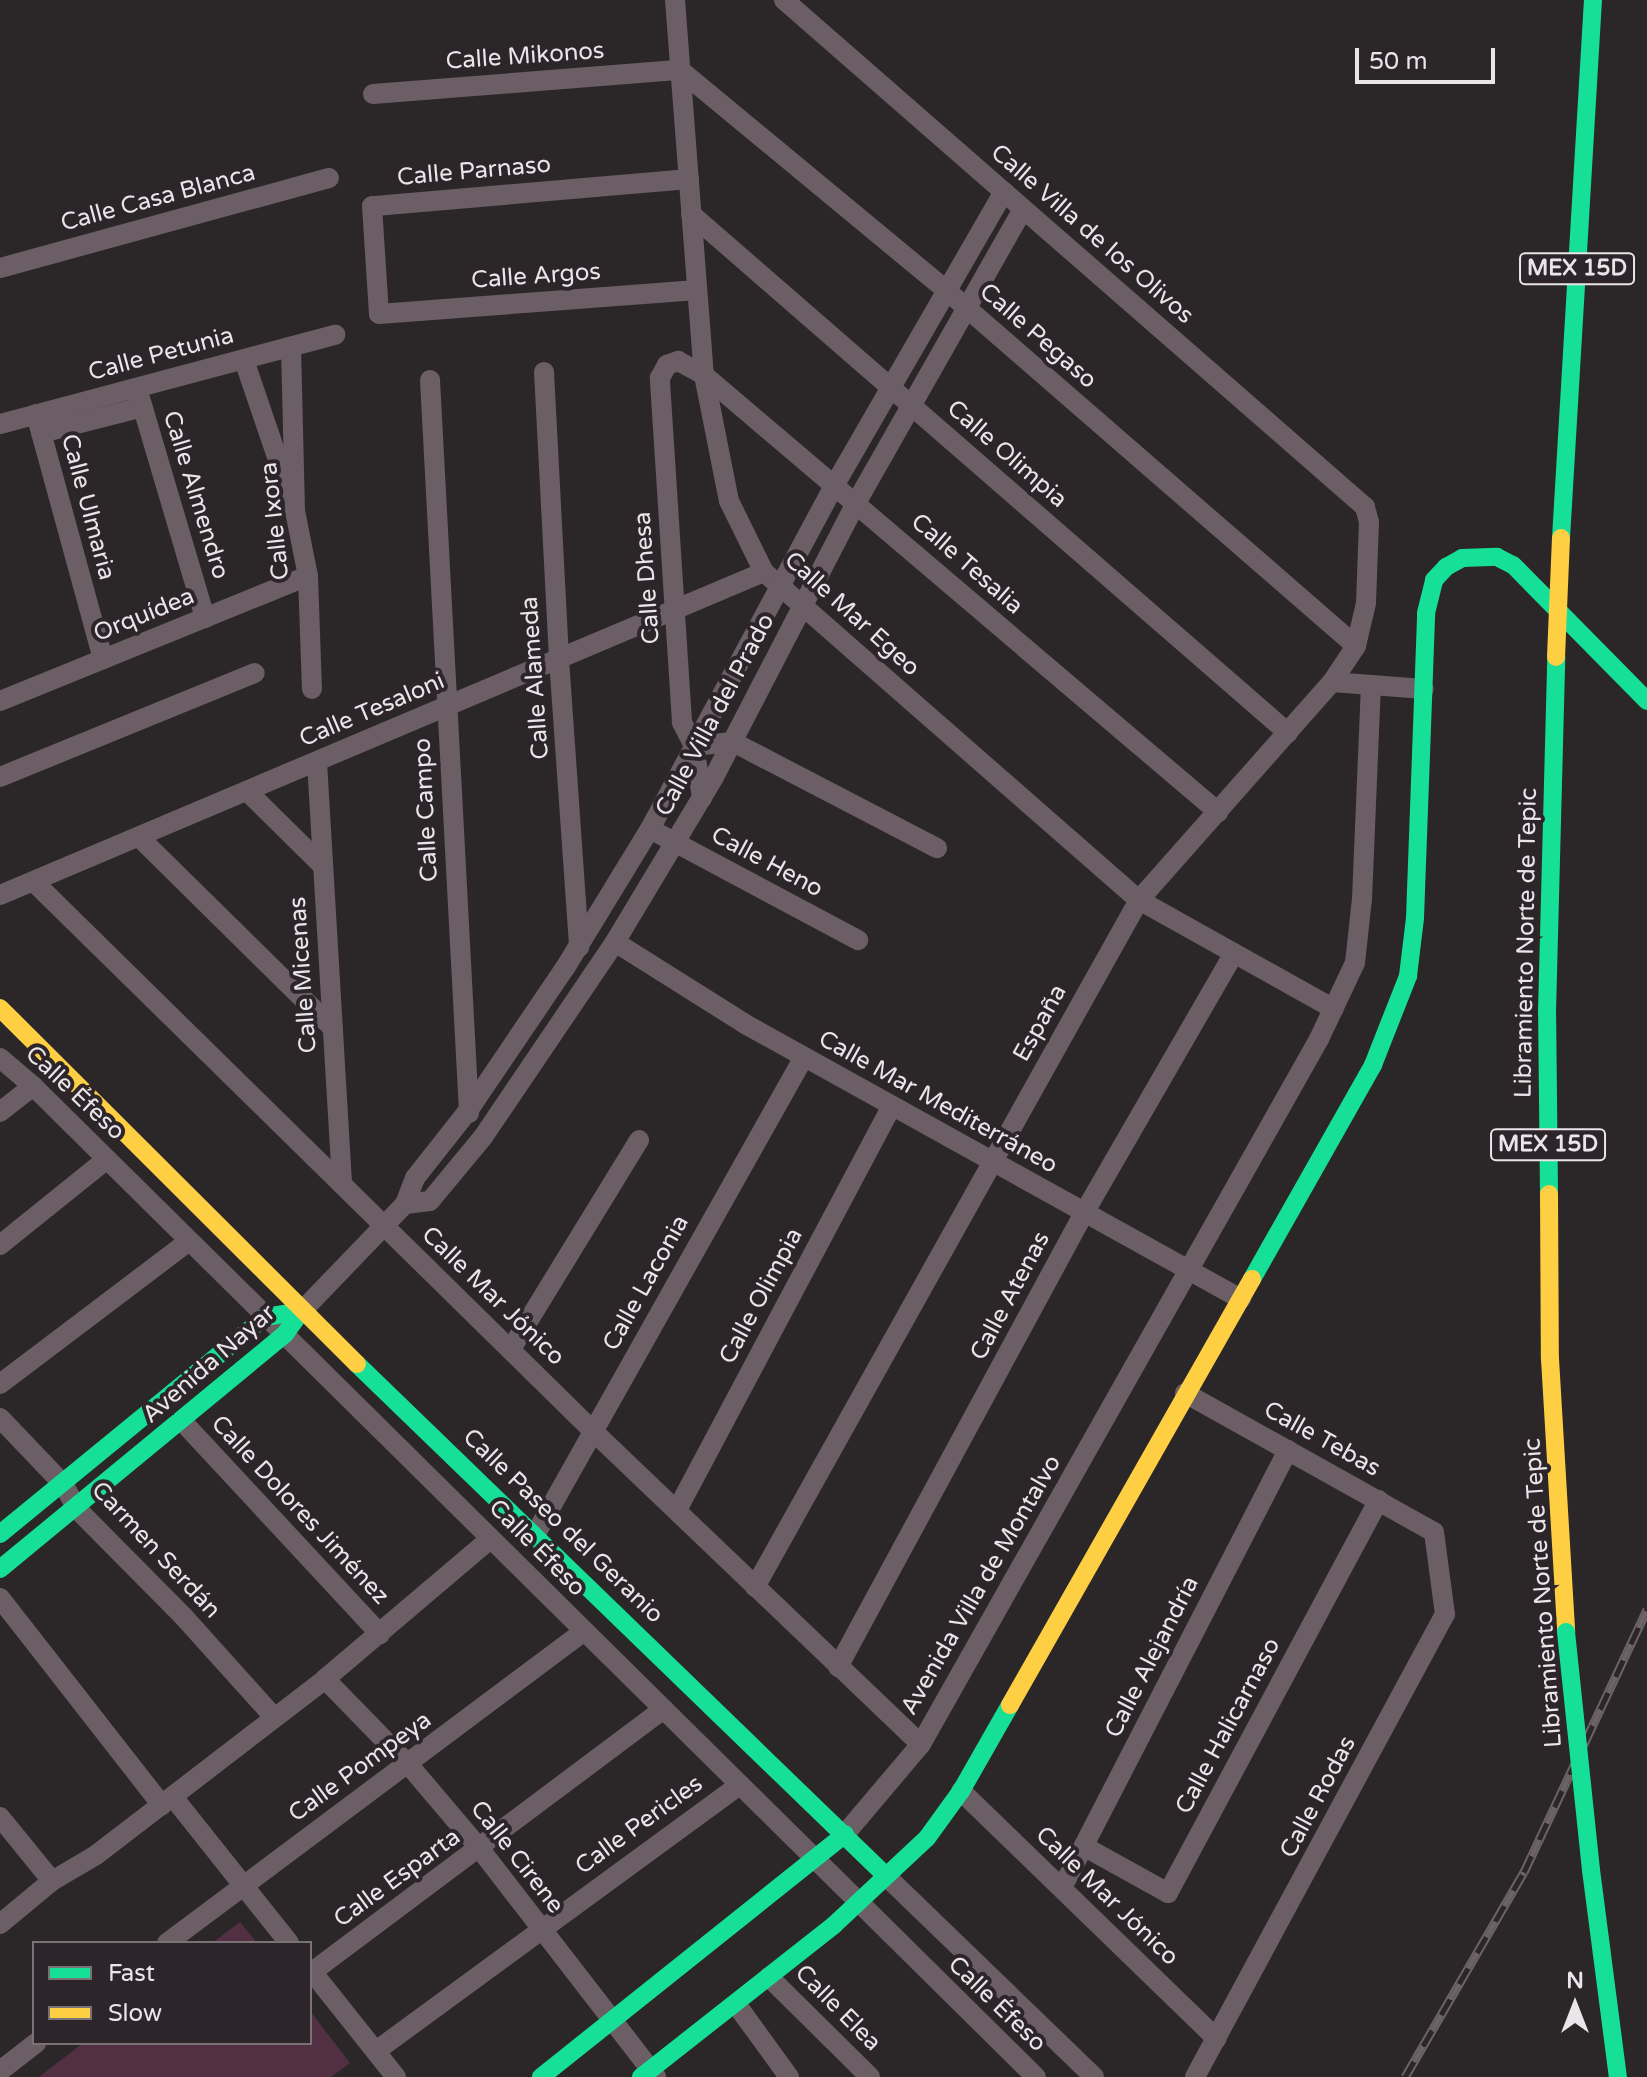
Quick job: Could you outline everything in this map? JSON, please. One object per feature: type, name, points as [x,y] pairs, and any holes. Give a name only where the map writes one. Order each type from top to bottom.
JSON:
[{"type":"main road","name":"Libramiento Norte de Tepic","points":[[1593,0],[1556,657],[1547,1012],[1550,1328],[1566,1632],[1591,1870],[1618,2077]]},
{"type":"main road","points":[[650,2075],[857,1904],[927,1838],[961,1791],[1373,1065],[1408,976],[1415,918],[1428,596],[1434,580],[1446,567],[1462,558],[1479,555],[1497,557],[1513,565],[1647,701]]},
{"type":"main road","name":"Calle Paseo del Geranio","points":[[0,1008],[302,1311],[886,1876]]},
{"type":"main road","name":"Avenida Nayar","points":[[0,1534],[64,1485],[265,1317],[302,1311]]},
{"type":"main road","name":"Avenida Nayar","points":[[0,1569],[77,1509],[285,1334],[302,1311]]},
{"type":"main road","name":"Avenida Villa de Montalvo","points":[[541,2077],[845,1834]]},
{"type":"street","name":"Calle Mar Egeo","points":[[675,0],[704,375],[729,501],[764,572],[1139,900],[1334,1009]]},
{"type":"street","name":"Calle Villa de los Olivos","points":[[784,0],[1365,507]]},
{"type":"street","name":"Calle Mikonos","points":[[373,94],[680,70]]},
{"type":"street","name":"Calle Pegaso","points":[[680,70],[946,290],[1356,646]]},
{"type":"street","name":"Calle Casa Blanca","points":[[0,268],[329,178]]},
{"type":"street","name":"Calle Parnaso","points":[[379,314],[372,206],[689,179]]},
{"type":"street","name":"Calle Villa del Prado","points":[[302,1311],[381,1224],[405,1204],[415,1178],[468,1111],[578,945],[650,829],[834,486],[1004,191]]},
{"type":"street","name":"Calle Villa del Prado","points":[[405,1204],[430,1201],[483,1137],[615,942],[677,843],[733,742],[856,503],[1023,209]]},
{"type":"street","name":"Calle Olimpia","points":[[691,214],[1288,733]]},
{"type":"street","name":"Calle Argos","points":[[379,314],[697,290]]},
{"type":"street","name":"Calle Petunia","points":[[38,424],[140,397],[244,360],[335,335]]},
{"type":"street","name":"Calle Ixora","points":[[291,347],[295,511],[308,576],[312,689]]},
{"type":"street","points":[[244,360],[295,511]]},
{"type":"street","name":"Calle Tesalia","points":[[678,361],[704,375],[1218,812]]},
{"type":"street","name":"Calle Dhesa","points":[[678,361],[667,365],[660,378],[682,722],[694,746],[702,798]]},
{"type":"street","name":"Calle Alameda","points":[[544,372],[578,945],[591,978]]},
{"type":"street","name":"Calle Campo","points":[[430,380],[468,1111],[483,1137]]},
{"type":"street","name":"Calle Almendro","points":[[140,397],[205,618]]},
{"type":"street","points":[[0,424],[38,424]]},
{"type":"street","name":"Calle Ulmaria","points":[[38,424],[103,659]]},
{"type":"street","name":"España","points":[[755,1587],[1139,900],[1332,682],[1356,646],[1366,603],[1369,522],[1365,507]]},
{"type":"street","name":"Calle Tesaloni","points":[[0,895],[764,572]]},
{"type":"street","name":"Orquídea","points":[[1,698],[308,576]]},
{"type":"street","points":[[0,777],[255,673]]},
{"type":"street","points":[[1332,682],[1424,689]]},
{"type":"street","name":"Avenida Villa de Montalvo","points":[[845,1834],[921,1744],[1334,1009],[1355,963],[1362,899],[1371,685]]},
{"type":"street","points":[[694,746],[733,742],[937,848]]},
{"type":"street","name":"Calle Micenas","points":[[317,762],[342,1184]]},
{"type":"street","points":[[248,792],[322,865]]},
{"type":"street","name":"Calle Heno","points":[[650,829],[858,940]]},
{"type":"street","points":[[139,837],[333,1028]]},
{"type":"street","name":"Calle Mar Jónico","points":[[34,882],[593,1431],[921,1744]]},
{"type":"street","name":"Calle Mar Mediterráneo","points":[[615,942],[891,1107],[1241,1299]]},
{"type":"street","name":"Calle Atenas","points":[[838,1667],[1084,1213],[1234,953]]},
{"type":"street","name":"Calle Laconia","points":[[535,1535],[804,1057]]},
{"type":"street","name":"Calle Éfeso","points":[[0,1058],[33,1086],[664,1709],[857,1904],[1036,2077]]},
{"type":"street","points":[[0,1112],[33,1086]]},
{"type":"street","name":"Calle Olimpia","points":[[677,1510],[891,1107]]},
{"type":"street","points":[[511,1349],[639,1140]]},
{"type":"street","points":[[0,1245],[107,1159]]},
{"type":"street","points":[[0,1384],[189,1241]]},
{"type":"street","name":"Calle Tebas","points":[[1185,1393],[1434,1532]]},
{"type":"street","name":"Carmen Serdán","points":[[0,1418],[64,1485],[77,1509],[183,1616],[274,1717]]},
{"type":"street","name":"Calle Dolores Jiménez","points":[[182,1421],[380,1634]]},
{"type":"street","name":"Calle Alejandría","points":[[1062,1888],[1288,1450]]},
{"type":"street","name":"Calle Halicarnaso","points":[[1085,1847],[1168,1893],[1379,1500]]},
{"type":"street","name":"Calle Rodas","points":[[1195,2077],[1445,1614],[1434,1532]]},
{"type":"street","points":[[0,1924],[52,1881],[96,1855],[325,1679],[490,1539]]},
{"type":"street","points":[[0,1598],[287,1941]]},
{"type":"street","name":"Calle Pompeya","points":[[170,1941],[583,1632]]},
{"type":"street","name":"Calle Cirene","points":[[325,1679],[408,1764],[480,1849],[650,2075]]},
{"type":"street","name":"Calle Esparta","points":[[312,1969],[480,1849],[664,1709]]},
{"type":"street","name":"Calle Pericles","points":[[376,2051],[740,1785]]},
{"type":"street","name":"Calle Mar Jónico","points":[[961,1791],[1217,2039]]},
{"type":"street","points":[[0,1817],[52,1881]]},
{"type":"street","name":"Calle Paseo del Geranio","points":[[886,1876],[1094,2077]]},
{"type":"street","points":[[312,1971],[396,2077]]},
{"type":"street","name":"Calle Elea","points":[[769,1977],[870,2077]]},
{"type":"street","points":[[736,2004],[789,2077]]},
{"type":"street","points":[[4,2077],[0,2071],[33,2045]]},
{"type":"shaded area","points":[[240,1922],[255,1941],[215,1941]]},
{"type":"shaded area","points":[[312,2014],[350,2063],[331,2077],[39,2077],[80,2045],[312,2045]]},
{"type":"railway","points":[[1405,2077],[1524,1872],[1647,1609]]},
{"type":"traffic: fast","points":[[1561,538],[1593,0]]},
{"type":"traffic: fast","points":[[1252,1279],[1373,1065],[1408,976],[1415,918],[1426,613],[1434,580],[1446,567],[1462,558],[1497,557],[1513,565],[1647,701]]},
{"type":"traffic: fast","points":[[1549,1194],[1547,1012],[1556,657]]},
{"type":"traffic: fast","points":[[0,1534],[265,1317],[302,1311]]},
{"type":"traffic: fast","points":[[0,1569],[285,1334],[302,1311]]},
{"type":"traffic: fast","points":[[357,1364],[886,1876]]},
{"type":"traffic: fast","points":[[1566,1632],[1591,1870]]},
{"type":"traffic: fast","points":[[641,2077],[834,1925],[927,1838],[961,1791],[1010,1705]]},
{"type":"traffic: fast","points":[[541,2077],[845,1834]]},
{"type":"traffic: fast","points":[[1591,1870],[1618,2077]]},
{"type":"traffic: slow","points":[[1556,657],[1561,538]]},
{"type":"traffic: slow","points":[[0,1008],[357,1364]]},
{"type":"traffic: slow","points":[[1549,1194],[1550,1359],[1566,1632]]},
{"type":"traffic: slow","points":[[1010,1705],[1252,1279]]}]
